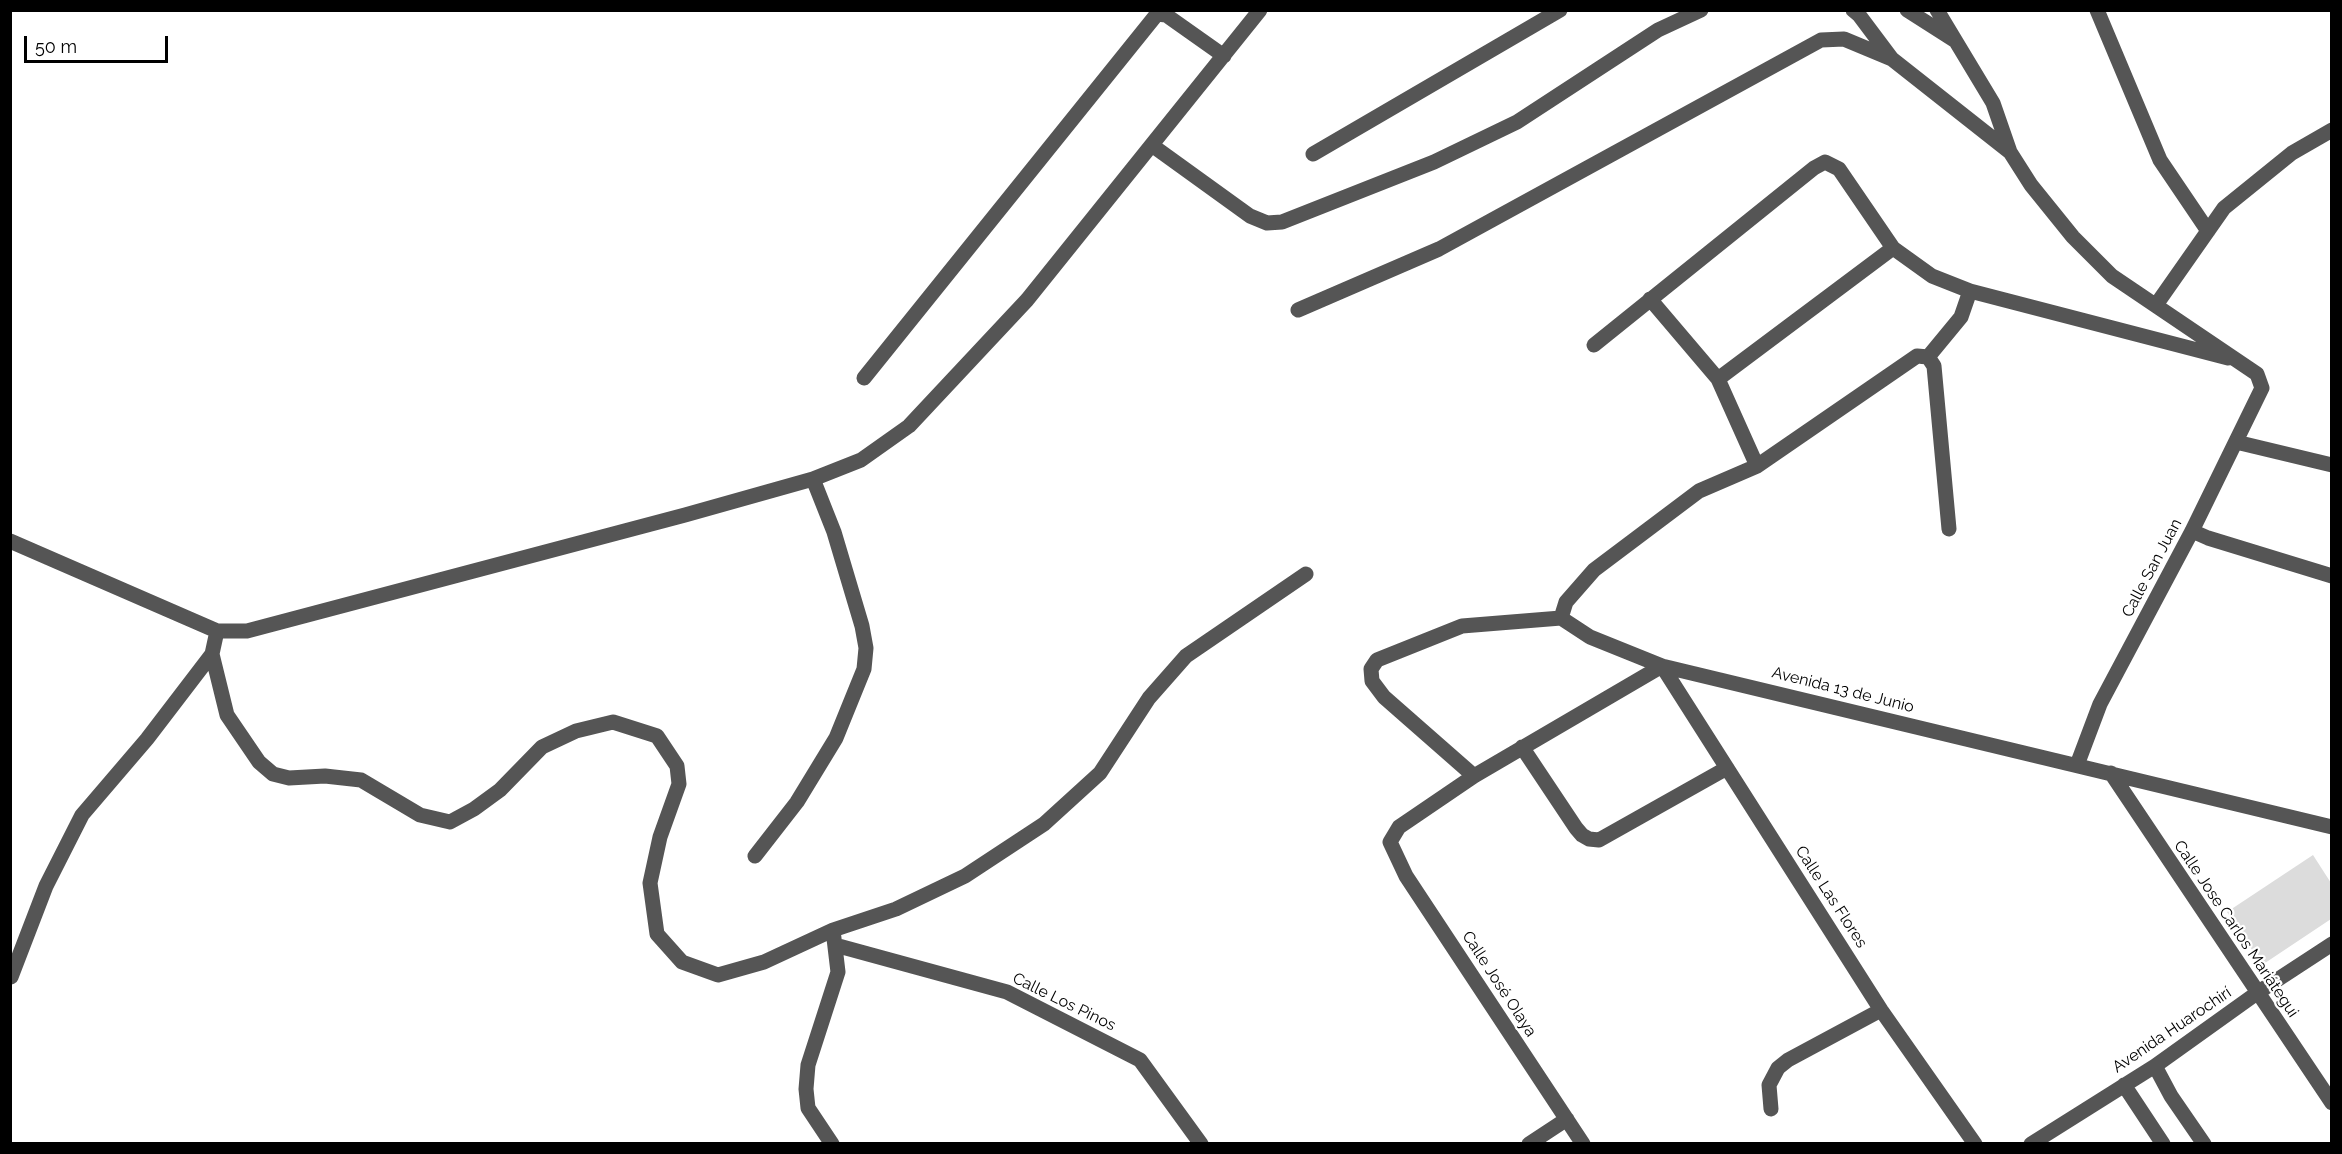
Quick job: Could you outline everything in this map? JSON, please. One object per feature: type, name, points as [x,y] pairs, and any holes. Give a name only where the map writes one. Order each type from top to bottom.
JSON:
[{"type":"street","points":[[10,541],[217,631],[247,631],[813,479],[861,460],[909,426],[1027,300],[1260,10]]},
{"type":"street","points":[[1313,154],[1560,10]]},
{"type":"street","points":[[1153,146],[1250,216],[1267,223],[1282,222],[1434,162],[1517,122],[1658,30],[1701,10]]},
{"type":"street","points":[[1853,10],[1892,59],[2010,152]]},
{"type":"street","points":[[1907,10],[1957,42]]},
{"type":"street","points":[[2097,10],[2127,76],[2160,160],[2208,231]]},
{"type":"street","points":[[1940,12],[1993,103],[2010,152],[2031,185],[2073,237],[2112,276],[2240,361]]},
{"type":"street","points":[[864,378],[1157,14],[1166,15],[1224,56]]},
{"type":"street","points":[[1298,310],[1439,249],[1821,40],[1844,39],[1892,59]]},
{"type":"street","points":[[2156,305],[2224,208],[2292,153],[2331,130]]},
{"type":"street","points":[[1594,345],[1824,162],[1839,169],[1893,249],[1932,276],[1970,291],[2240,361]]},
{"type":"street","points":[[1718,379],[1893,249]]},
{"type":"street","points":[[1928,357],[1961,316],[1970,291]]},
{"type":"street","points":[[1650,299],[1718,379],[1757,466]]},
{"type":"street","points":[[1662,666],[1473,776],[1384,697],[1372,681],[1371,669],[1377,660],[1462,626],[1561,618],[1566,602],[1594,570],[1699,491],[1757,466],[1917,356],[1928,357]]},
{"type":"street","points":[[1928,357],[1934,366],[1948,529]]},
{"type":"street","name":"Calle San Juan","points":[[2077,765],[2100,704],[2192,531],[2262,388],[2258,374],[2240,361]]},
{"type":"street","points":[[2236,442],[2331,465]]},
{"type":"street","points":[[755,856],[797,802],[836,738],[864,669],[866,648],[862,626],[834,532],[813,479]]},
{"type":"street","points":[[2192,531],[2331,576]]},
{"type":"street","points":[[212,654],[226,715],[259,762],[273,774],[289,778],[325,776],[361,780],[420,815],[450,822],[474,809],[500,790],[542,747],[576,731],[613,722],[657,736],[677,766],[679,784],[660,837],[650,884],[657,934],[682,962],[718,975],[764,962],[833,930],[896,909],[965,876],[1044,824],[1100,772],[1149,698],[1186,656],[1306,574]]},
{"type":"street","name":"Avenida 13 de Junio","points":[[1561,618],[1590,637],[1662,666],[2331,828]]},
{"type":"street","points":[[11,977],[46,885],[82,815],[147,739],[212,654],[217,631]]},
{"type":"street","name":"Calle Las Flores","points":[[1662,666],[1881,1010],[1975,1143]]},
{"type":"street","points":[[1522,747],[1576,828],[1582,835],[1599,840],[1727,768]]},
{"type":"street","name":"Calle Jose Carlos Mariátegui","points":[[2111,773],[2331,1103]]},
{"type":"street","name":"Calle José Olaya","points":[[1473,776],[1399,826],[1389,842],[1406,876],[1583,1143]]},
{"type":"street","points":[[832,1143],[808,1108],[806,1089],[808,1065],[838,972],[833,930]]},
{"type":"street","name":"Avenida Huarochirí","points":[[2031,1143],[2155,1066],[2257,993],[2331,944]]},
{"type":"street","name":"Calle Los Pinos","points":[[835,945],[1006,992],[1140,1060],[1201,1143]]},
{"type":"street","points":[[1771,1109],[1769,1085],[1779,1068],[1788,1060],[1881,1010]]},
{"type":"street","points":[[2155,1066],[2171,1096],[2204,1143]]},
{"type":"street","points":[[2124,1085],[2163,1143]]},
{"type":"street","points":[[1529,1143],[1567,1119]]},
{"type":"shaded area","points":[[2313,855],[2331,883],[2331,919],[2262,965],[2227,912]]}]
